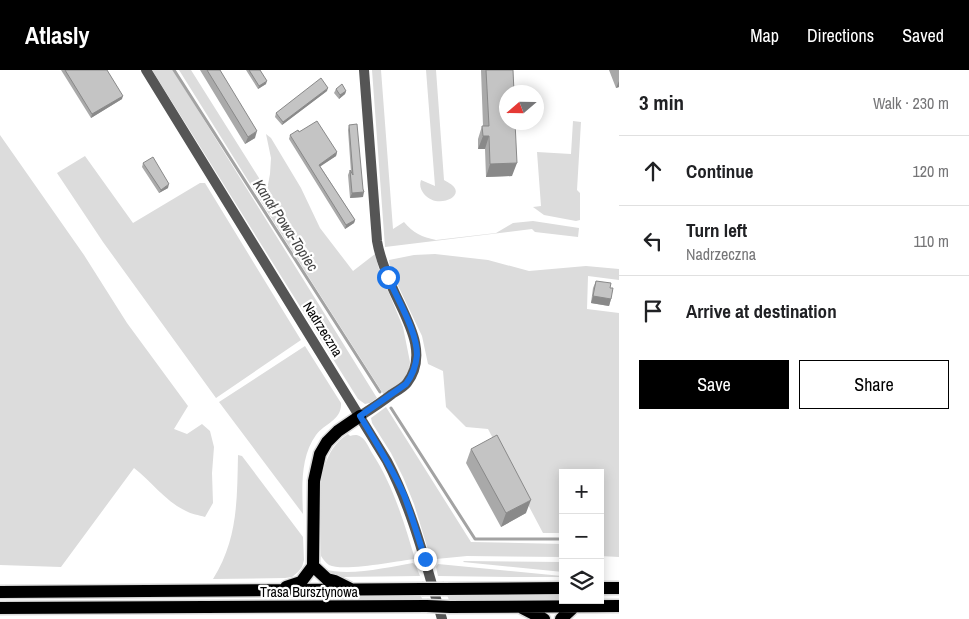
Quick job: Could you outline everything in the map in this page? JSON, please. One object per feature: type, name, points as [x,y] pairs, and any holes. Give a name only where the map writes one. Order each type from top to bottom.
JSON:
[{"type":"main road","points":[[277,590],[301,582],[314,566],[314,481],[320,454],[327,442],[338,431],[360,416]]},
{"type":"main road","points":[[314,566],[327,579],[353,590]]},
{"type":"main road","name":"Trasa Bursztynowa","points":[[0,592],[559,588]]},
{"type":"main road","points":[[604,588],[619,588]]},
{"type":"main road","points":[[520,606],[544,619]]},
{"type":"main road","points":[[562,619],[575,606]]},
{"type":"main road","name":"Trasa Bursztynowa","points":[[0,608],[619,606]]},
{"type":"street","name":"Nadrzeczna","points":[[146,70],[387,461],[404,496],[415,526],[442,619]]},
{"type":"street","points":[[360,416],[406,384],[411,376],[417,356],[412,331],[388,277],[380,256],[377,241],[364,70]]},
{"type":"shaded area","points":[[152,70],[173,70],[377,398],[370,403],[365,404],[358,399]]},
{"type":"shaded area","points":[[179,70],[191,70],[259,178],[265,200],[271,158],[266,134],[271,138],[301,188],[320,228],[353,271],[375,254],[379,269],[403,327],[410,362],[408,378],[384,395],[292,251]]},
{"type":"shaded area","points":[[372,70],[381,70],[393,229],[404,222],[418,234],[436,240],[496,233],[513,223],[533,221],[579,228],[578,237],[535,232],[532,229],[385,247]]},
{"type":"shaded area","points":[[426,70],[436,70],[444,180],[453,186],[456,191],[452,198],[441,201],[429,198],[420,186],[421,180],[435,186]]},
{"type":"shaded area","points":[[573,121],[581,122],[577,190],[580,193],[580,220],[576,221],[544,215],[533,207],[541,206],[537,152],[571,154]]},
{"type":"shaded area","points":[[0,135],[84,255],[127,323],[188,406],[174,429],[187,434],[202,424],[210,431],[214,447],[212,473],[213,503],[205,517],[190,513],[179,507],[165,497],[134,468],[61,567],[0,565]]},
{"type":"shaded area","points":[[85,156],[133,223],[200,183],[205,183],[301,340],[216,398],[103,242],[57,173]]},
{"type":"shaded area","points":[[435,254],[488,260],[529,271],[586,266],[619,269],[619,280],[588,276],[587,309],[619,313],[619,557],[604,556],[604,469],[559,469],[559,533],[543,533],[488,429],[466,427],[446,407],[443,371],[428,364],[422,336],[390,269],[389,260],[414,255]]},
{"type":"shaded area","points":[[305,346],[341,403],[341,409],[336,417],[316,435],[307,453],[303,473],[303,514],[219,402]]},
{"type":"shaded area","points":[[386,407],[471,542],[559,544],[559,557],[467,556],[436,559],[429,553],[414,504],[403,477],[391,453],[372,423],[371,418]]},
{"type":"shaded area","points":[[348,434],[350,436],[358,435],[363,438],[386,478],[407,531],[415,559],[336,567],[329,565],[321,556],[322,476],[332,449]]},
{"type":"shaded area","points":[[238,455],[242,456],[303,537],[304,560],[302,567],[292,577],[213,579],[221,564],[232,534],[235,519]]},
{"type":"shaded area","points":[[463,562],[559,562],[559,572]]},
{"type":"shaded area","points":[[413,563],[420,576],[340,577],[331,575],[324,569],[357,572]]},
{"type":"shaded area","points":[[438,564],[559,577],[438,576],[436,567]]},
{"type":"shaded area","points":[[447,595],[559,595],[559,600],[449,600]]},
{"type":"shaded area","points":[[338,596],[421,596],[423,601],[337,600],[323,598]]},
{"type":"building","points":[[65,70],[107,70],[123,96],[92,114]]},
{"type":"building","points":[[207,70],[220,70],[257,131],[248,137]]},
{"type":"building","points":[[249,70],[260,70],[267,81],[259,86]]},
{"type":"building","points":[[486,70],[513,70],[514,85],[499,85],[499,130],[515,130],[517,163],[490,164],[489,136],[483,136],[482,126],[489,126]]},
{"type":"building","points":[[321,78],[328,88],[283,122],[276,113]]},
{"type":"building","points":[[342,84],[346,91],[340,95],[336,89]]},
{"type":"building","points":[[317,121],[337,152],[319,165],[355,220],[346,225],[290,135]]},
{"type":"building","points":[[357,124],[364,192],[352,193],[350,170],[353,175],[349,125]]},
{"type":"building","points":[[153,157],[169,184],[161,190],[143,163]]},
{"type":"building","points":[[596,281],[611,283],[610,288],[613,288],[611,299],[593,296]]},
{"type":"building","points":[[497,435],[531,500],[506,513],[471,449]]},
{"type":"waterway","name":"Kanał Powa-Topiec","points":[[174,70],[380,392]]},
{"type":"waterway","name":"Kanał Powa-Topiec","points":[[391,408],[475,539],[559,539]]},
{"type":"route","points":[[388,277],[412,331],[417,356],[411,376],[406,384],[360,416],[399,485],[412,517],[425,559]]}]
